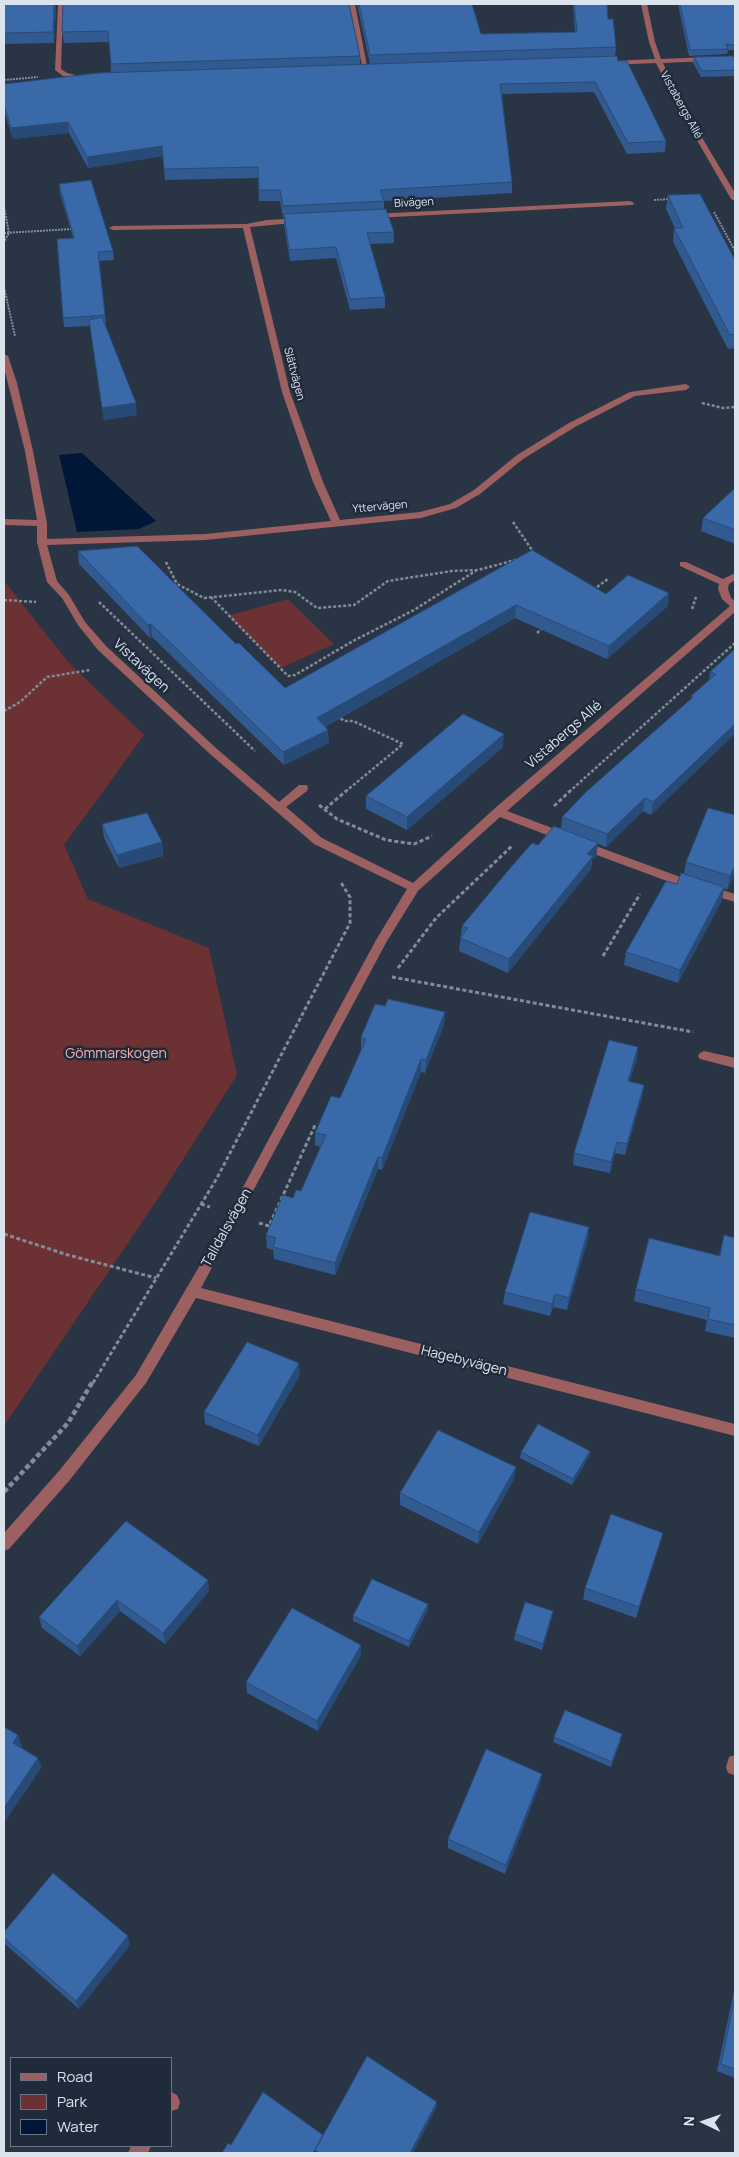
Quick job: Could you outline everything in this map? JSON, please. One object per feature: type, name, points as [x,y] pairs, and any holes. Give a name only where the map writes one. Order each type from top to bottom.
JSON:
[{"type":"street","points":[[90,80],[65,75],[58,70],[60,5],[106,4]]},
{"type":"street","points":[[352,4],[366,70]]},
{"type":"street","name":"Vistabergs Allé","points":[[644,4],[647,24],[658,61],[682,109],[735,199]]},
{"type":"street","points":[[601,63],[735,58]]},
{"type":"street","points":[[357,70],[376,70]]},
{"type":"street","name":"Bivägen","points":[[362,217],[630,203]]},
{"type":"street","points":[[113,228],[246,226],[267,222],[305,220]]},
{"type":"street","name":"Slättvägen","points":[[246,226],[286,392],[318,482],[336,522]]},
{"type":"street","name":"Vistavägen","points":[[4,356],[23,424],[42,523],[42,542],[52,582],[66,597],[81,623],[102,648],[213,751],[318,841],[414,888]]},
{"type":"street","name":"Yttervägen","points":[[42,542],[205,536],[421,515],[453,506],[477,492],[520,457],[572,424],[633,394],[686,387]]},
{"type":"street","points":[[4,522],[42,523]]},
{"type":"street","points":[[683,564],[724,583]]},
{"type":"street","points":[[735,576],[724,583],[723,589],[724,595],[735,606]]},
{"type":"street","name":"Vistabergs Allé","points":[[414,888],[498,812],[735,606]]},
{"type":"street","points":[[279,807],[302,789]]},
{"type":"street","points":[[498,812],[653,872],[735,898]]},
{"type":"street","name":"Talldalsvägen","points":[[4,1544],[64,1476],[141,1379],[234,1216],[382,940],[414,888]]},
{"type":"street","points":[[704,1056],[735,1063]]},
{"type":"street","name":"Hagebyvägen","points":[[192,1291],[735,1430]]},
{"type":"path","points":[[4,80],[65,75]]},
{"type":"path","points":[[630,203],[677,199]]},
{"type":"path","points":[[4,207],[9,232],[4,242]]},
{"type":"path","points":[[4,233],[113,228]]},
{"type":"path","points":[[513,522],[536,556],[528,557]]},
{"type":"path","points":[[165,560],[177,584],[204,598],[282,590],[295,592],[317,608],[354,605],[388,581],[452,571],[478,570],[520,559]]},
{"type":"path","points":[[288,676],[296,675],[353,640],[414,610],[478,570]]},
{"type":"path","points":[[588,594],[608,578]]},
{"type":"path","points":[[587,584],[595,588]]},
{"type":"path","points":[[211,597],[295,682]]},
{"type":"path","points":[[96,599],[260,755]]},
{"type":"path","points":[[536,633],[551,622]]},
{"type":"path","points":[[386,984],[436,918],[533,826],[735,643]]},
{"type":"path","points":[[4,711],[20,702],[47,677],[120,665]]},
{"type":"path","points":[[324,809],[403,744],[353,721],[344,721],[330,710]]},
{"type":"path","points":[[4,1492],[68,1422],[201,1204],[275,1070],[350,923],[350,897],[339,879],[358,861],[386,840],[337,819],[302,789]]},
{"type":"path","points":[[603,956],[653,872]]},
{"type":"path","points":[[392,977],[699,1033]]},
{"type":"path","points":[[201,1204],[269,1226],[318,1119]]},
{"type":"path","points":[[4,1234],[68,1255],[156,1278]]},
{"type":"green space","name":"Gömmarskogen","points":[[4,581],[69,663],[144,735],[64,845],[88,899],[209,948],[237,1075],[159,1197],[4,1426]]},
{"type":"green space","points":[[288,599],[334,644],[281,668],[228,616]]},
{"type":"water","points":[[82,453],[156,521],[139,529],[77,532],[59,455]]},
{"type":"building","points":[[4,4],[54,4],[53,32],[4,33]]},
{"type":"building","points":[[63,4],[349,4],[360,56],[111,64],[108,31],[62,32]]},
{"type":"building","points":[[359,4],[472,4],[481,34],[577,32],[574,4],[607,4],[608,19],[613,19],[616,47],[370,55]]},
{"type":"building","points":[[680,4],[735,4],[735,45],[726,44],[728,49],[690,50]]},
{"type":"building","points":[[617,56],[618,61],[627,61],[666,141],[628,143],[595,82],[500,84],[512,182],[380,190],[384,201],[283,206],[280,190],[259,190],[258,167],[164,169],[162,146],[87,157],[68,122],[11,128],[4,104],[4,84],[98,73]]},
{"type":"building","points":[[733,56],[735,70],[702,71],[694,57]]},
{"type":"building","points":[[91,180],[113,251],[98,252],[105,315],[63,318],[57,239],[74,238],[59,184]]},
{"type":"building","points":[[700,194],[735,260],[735,334],[730,335],[674,228],[683,228],[668,195]]},
{"type":"building","points":[[386,209],[394,232],[367,233],[385,297],[350,299],[336,247],[289,250],[284,214]]},
{"type":"building","points":[[102,317],[136,403],[102,408],[89,320]]},
{"type":"building","points":[[735,488],[735,530],[703,518]]},
{"type":"building","points":[[137,546],[236,644],[239,643],[285,688],[532,550],[606,594],[628,575],[669,593],[609,646],[516,605],[317,718],[328,730],[283,752],[151,624],[148,625],[78,551]]},
{"type":"building","points":[[735,649],[735,724],[653,802],[645,798],[607,834],[562,817],[586,792],[693,697],[691,696],[716,674],[710,672]]},
{"type":"building","points":[[463,714],[504,734],[407,817],[366,796]]},
{"type":"building","points":[[708,808],[735,815],[735,866],[730,876],[686,862]]},
{"type":"building","points":[[147,813],[162,842],[117,855],[102,824]]},
{"type":"building","points":[[554,826],[598,843],[587,854],[593,856],[509,959],[460,938],[468,928],[462,926],[506,873],[532,843],[538,845]]},
{"type":"building","points":[[681,873],[724,887],[680,970],[626,952],[666,881],[677,884]]},
{"type":"building","points":[[388,999],[445,1012],[426,1060],[421,1059],[382,1158],[378,1157],[335,1263],[273,1247],[276,1238],[266,1235],[283,1195],[293,1198],[296,1190],[301,1191],[326,1135],[315,1133],[331,1096],[340,1098],[366,1039],[361,1037],[375,1004],[385,1006]]},
{"type":"building","points":[[609,1040],[638,1047],[628,1081],[644,1085],[627,1144],[617,1142],[611,1162],[574,1153]]},
{"type":"building","points":[[530,1212],[589,1227],[569,1298],[555,1294],[552,1304],[505,1292]]},
{"type":"building","points":[[724,1235],[735,1238],[735,1325],[708,1319],[710,1308],[636,1289],[649,1238],[720,1256]]},
{"type":"building","points":[[247,1342],[299,1363],[258,1435],[204,1412]]},
{"type":"building","points":[[538,1424],[590,1451],[573,1479],[521,1452]]},
{"type":"building","points":[[438,1430],[516,1467],[479,1532],[400,1493]]},
{"type":"building","points":[[611,1514],[663,1533],[639,1607],[585,1588]]},
{"type":"building","points":[[126,1521],[208,1580],[163,1633],[117,1600],[77,1646],[39,1617]]},
{"type":"building","points":[[372,1579],[428,1604],[409,1641],[353,1616]]},
{"type":"building","points":[[525,1602],[553,1611],[543,1644],[515,1634]]},
{"type":"building","points":[[292,1608],[361,1645],[317,1721],[246,1682]]},
{"type":"building","points":[[565,1710],[622,1734],[612,1762],[554,1737]]},
{"type":"building","points":[[4,1727],[18,1735],[13,1743],[38,1758],[4,1808]]},
{"type":"building","points":[[486,1749],[542,1774],[506,1865],[448,1839]]},
{"type":"building","points":[[53,1873],[128,1936],[76,2001],[4,1938],[4,1932]]},
{"type":"building","points":[[735,1997],[735,2069],[721,2064]]},
{"type":"building","points":[[367,2056],[437,2102],[410,2153],[319,2153],[315,2150]]},
{"type":"building","points":[[263,2092],[323,2135],[313,2153],[222,2153],[228,2143],[231,2145]]}]
